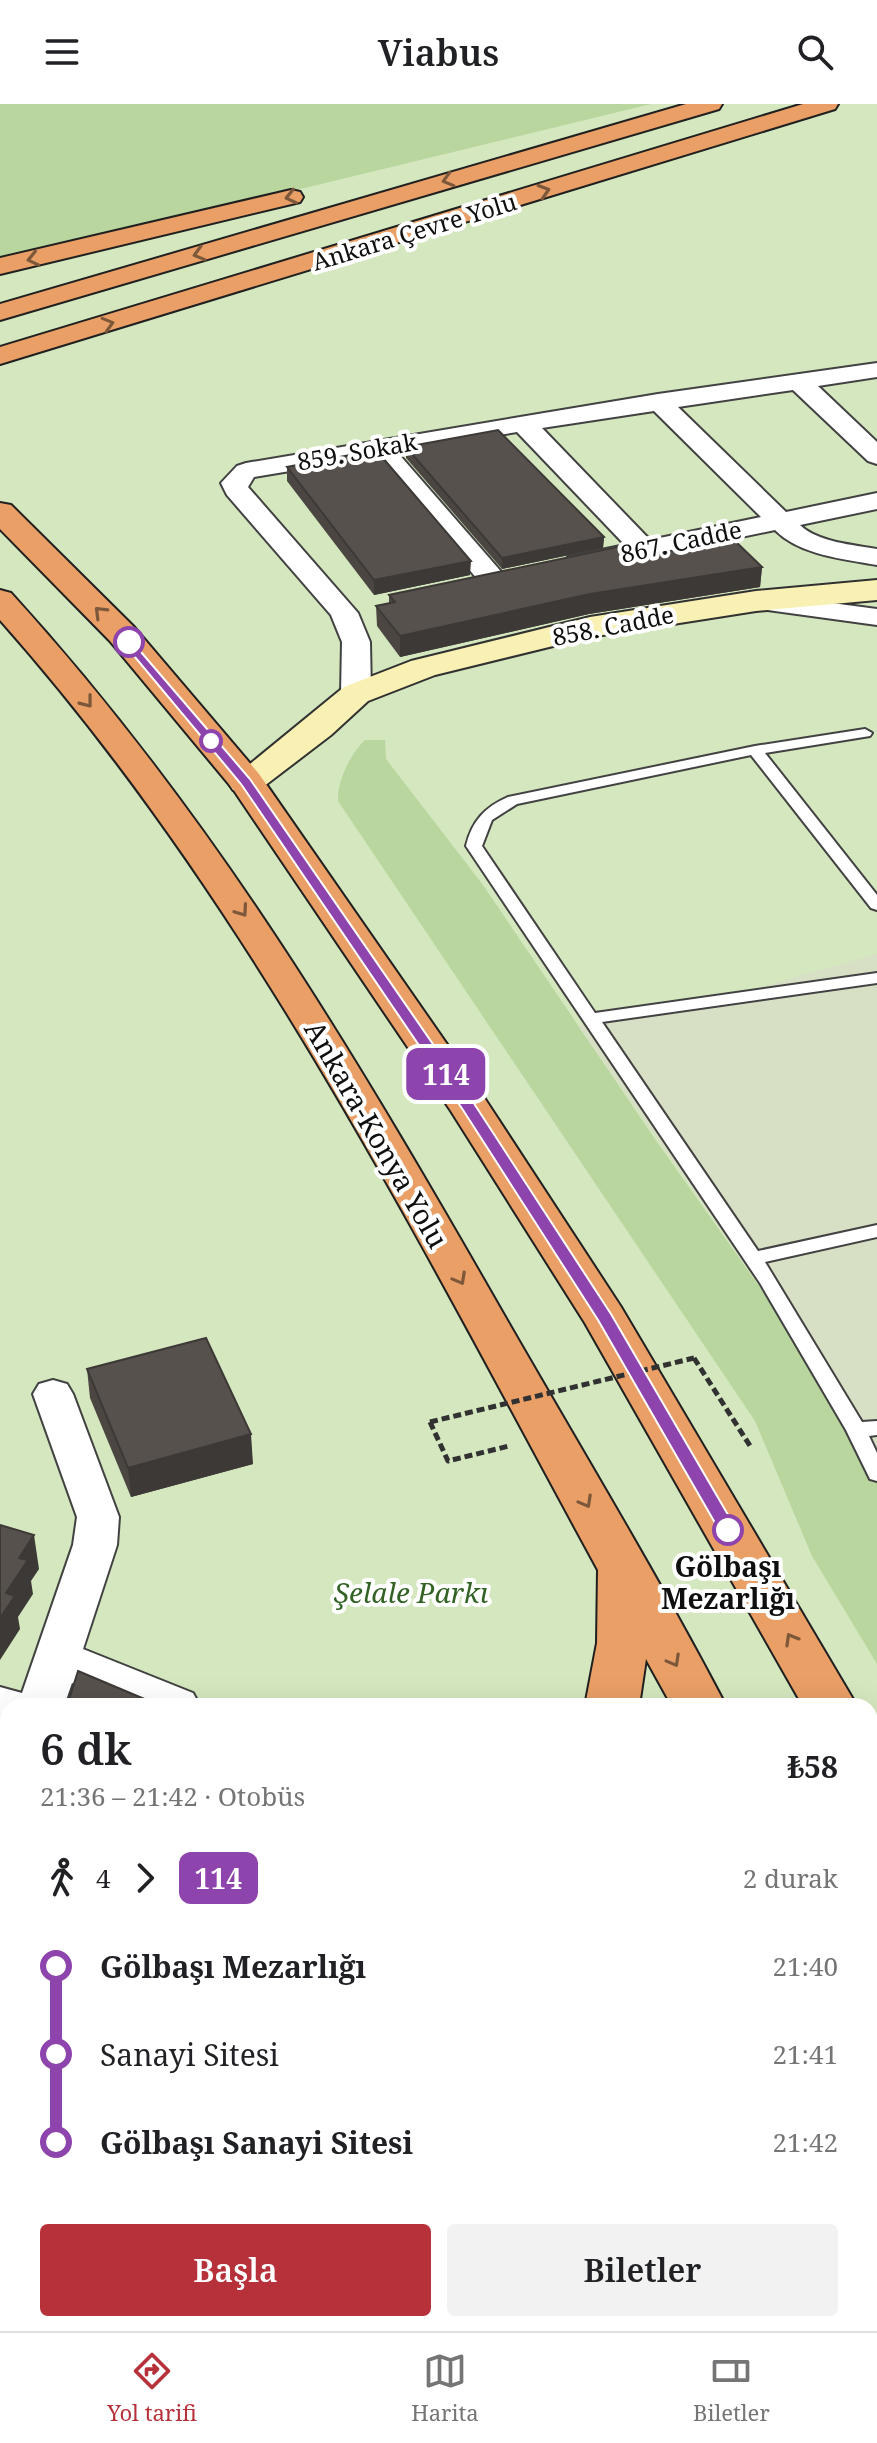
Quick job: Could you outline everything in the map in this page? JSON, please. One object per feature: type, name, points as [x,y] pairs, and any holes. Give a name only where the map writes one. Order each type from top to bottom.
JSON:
[{"type":"highway","points":[[371,178],[666,104]]},
{"type":"highway","name":"Ankara Çevre Yolu","points":[[0,312],[711,104]]},
{"type":"highway","name":"Ankara Çevre Yolu","points":[[0,356],[827,104]]},
{"type":"highway","points":[[0,266],[310,193]]},
{"type":"highway","points":[[0,512],[122,634],[246,782],[470,1108],[605,1318],[825,1698]]},
{"type":"highway","name":"Ankara-Konya Yolu","points":[[0,600],[59,666],[177,817],[276,960],[549,1436],[695,1698]]},
{"type":"highway","points":[[613,1698],[623,1643],[623,1568]]},
{"type":"street","name":"859. Sokak","points":[[356,694],[356,642],[344,613],[234,483],[246,471],[658,401],[796,379],[877,370]]},
{"type":"street","points":[[796,379],[877,456]]},
{"type":"street","points":[[658,401],[796,536],[839,550],[877,557]]},
{"type":"street","points":[[523,423],[644,549]]},
{"type":"street","points":[[379,447],[494,581]]},
{"type":"street","name":"867. Cadde","points":[[554,568],[877,501]]},
{"type":"street","points":[[464,588],[524,575]]},
{"type":"street","name":"858. Cadde","points":[[356,694],[423,668],[590,627],[756,601],[877,590]]},
{"type":"street","points":[[756,601],[877,617]]},
{"type":"street","points":[[344,613],[374,607]]},
{"type":"street","points":[[246,782],[319,728],[356,694]]},
{"type":"street","points":[[44,1698],[95,1545],[98,1517],[53,1394]]},
{"type":"street","points":[[58,1658],[157,1698]]},
{"type":"lane","points":[[865,733],[755,750],[513,800],[492,809],[482,820],[474,846],[594,1018],[867,1429],[877,1474]]},
{"type":"lane","points":[[755,750],[877,905]]},
{"type":"lane","points":[[594,1018],[877,978]]},
{"type":"lane","points":[[753,1258],[877,1231]]},
{"type":"path","points":[[549,1436],[448,1461],[430,1422],[694,1358],[752,1449]]},
{"type":"green space","name":"Şelale Parkı","points":[[0,104],[877,104],[877,1698],[0,1698]]},
{"type":"green space","points":[[0,104],[651,104],[0,262]]},
{"type":"green space","points":[[365,740],[385,740],[386,759],[483,885],[655,1139],[829,1385],[877,1482],[877,1664],[812,1556],[755,1421],[338,801],[346,768]]},
{"type":"green space","points":[[877,954],[877,1482],[829,1385],[578,1026],[753,989]]},
{"type":"building","points":[[498,430],[604,537],[502,558],[406,447]]},
{"type":"building","points":[[376,450],[471,561],[374,580],[287,467]]},
{"type":"building","points":[[733,539],[762,567],[590,594],[400,636],[376,606],[395,602],[389,595],[622,546],[634,558]]},
{"type":"building","points":[[206,1338],[251,1434],[128,1468],[87,1369]]},
{"type":"building","points":[[0,1525],[34,1535],[19,1558],[28,1560],[6,1593],[15,1596],[0,1618]]},
{"type":"building","points":[[78,1671],[142,1698],[70,1698]]},
{"type":"bus line","name":"114","points":[[129,642],[246,782],[470,1108],[605,1318],[728,1530]]},
{"type":"place","name":"Gölbaşı Mezarlığı","points":[[728,1530]]}]
